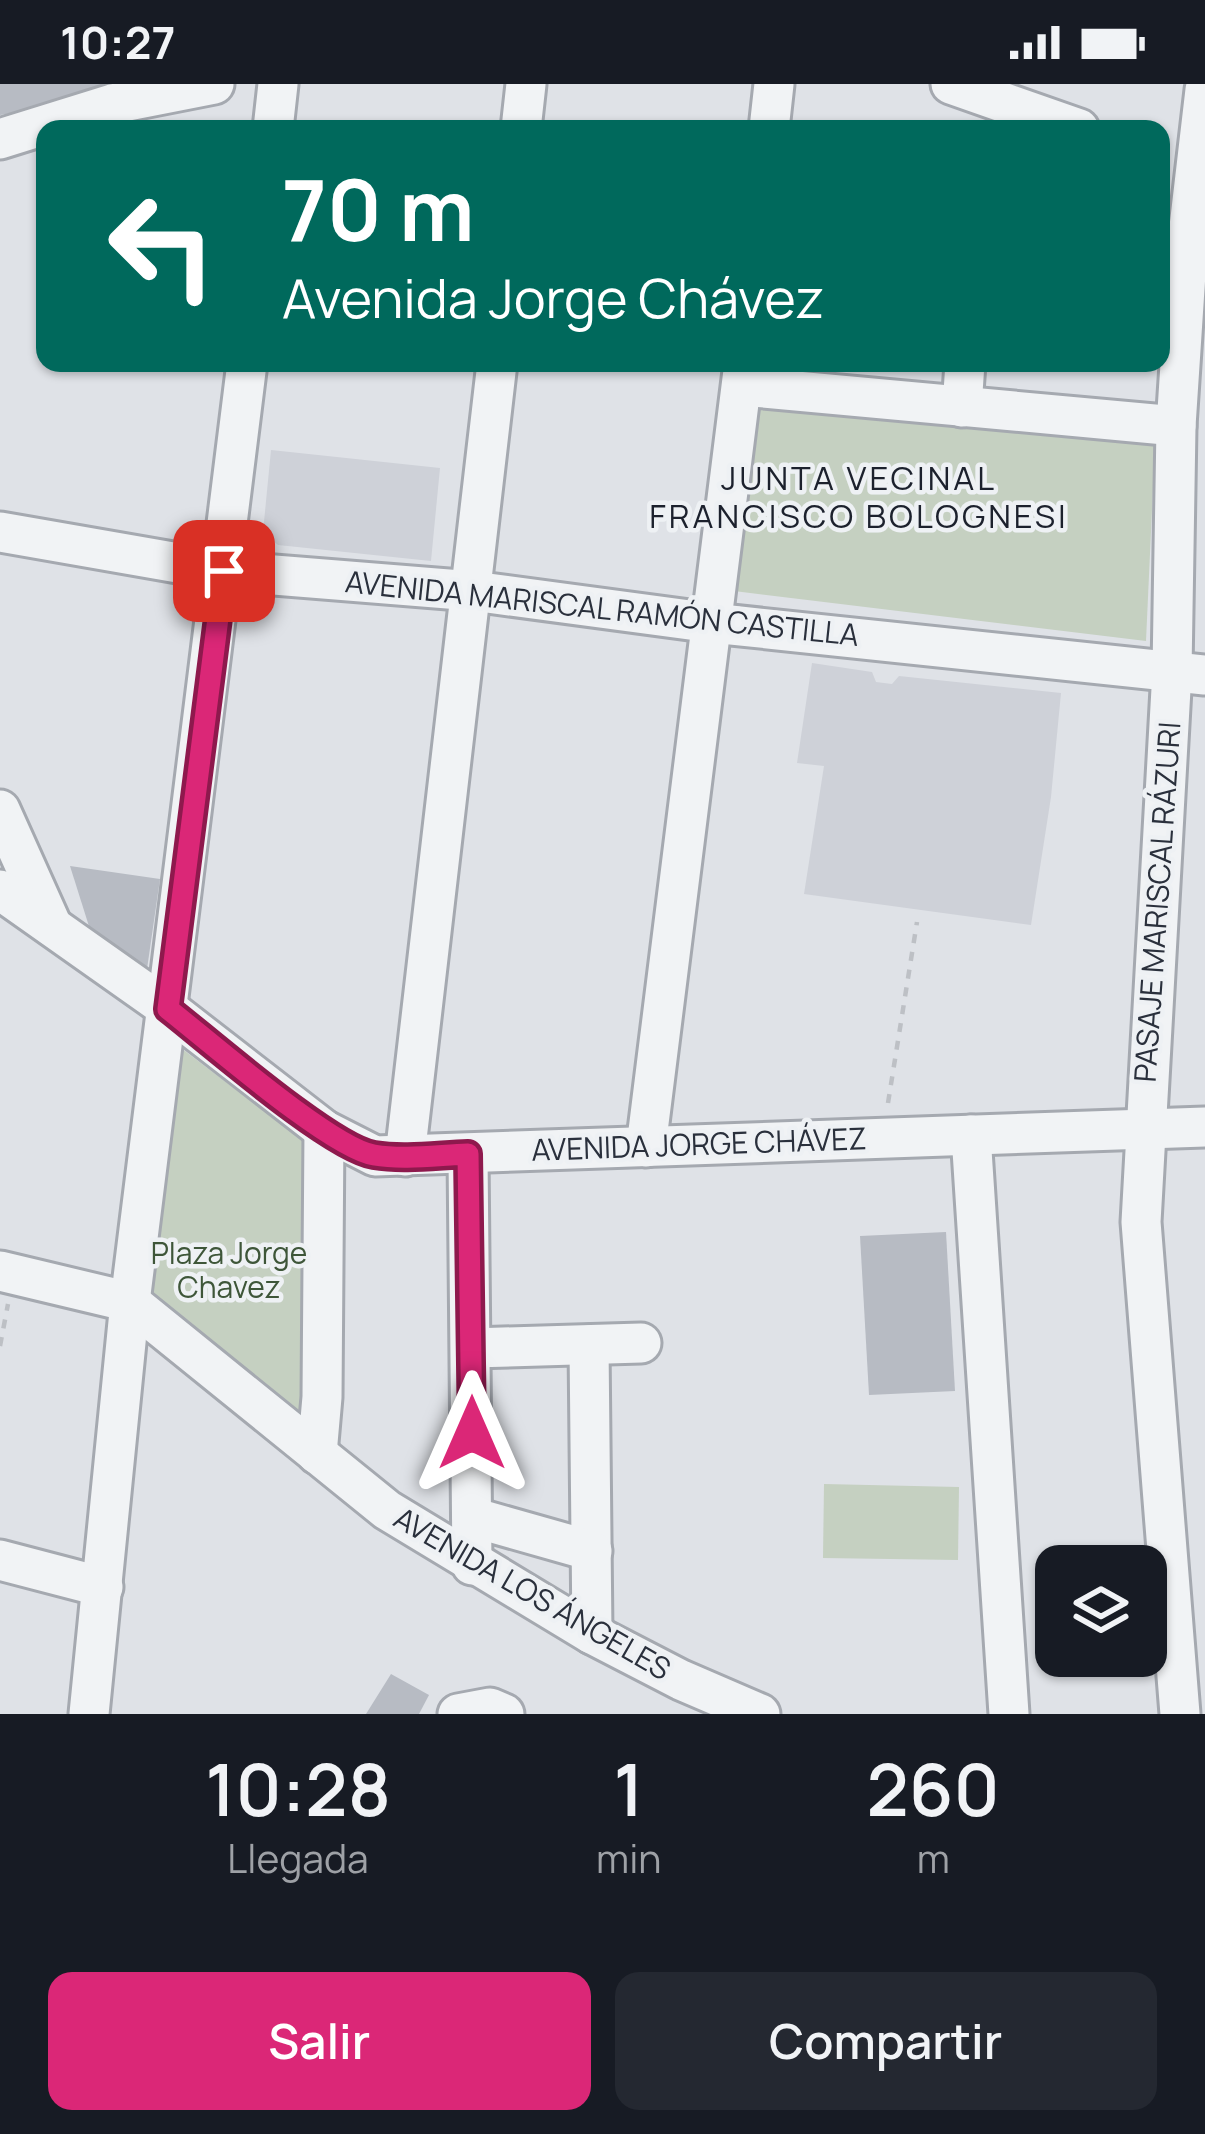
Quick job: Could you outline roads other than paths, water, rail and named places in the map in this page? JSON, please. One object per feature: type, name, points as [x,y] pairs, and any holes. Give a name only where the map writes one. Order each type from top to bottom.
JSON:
[{"type":"street","points":[[61,120],[112,104],[214,84]]},
{"type":"street","points":[[273,120],[278,84]]},
{"type":"street","points":[[522,120],[526,84]]},
{"type":"street","points":[[770,120],[774,84]]},
{"type":"street","name":"PASAJE MARISCAL RÁZURI","points":[[1180,1714],[1141,1222],[1143,1129],[1189,673],[1176,426],[1188,168],[1205,90]]},
{"type":"street","points":[[975,98],[1048,120]]},
{"type":"street","points":[[0,139],[36,128]]},
{"type":"street","points":[[89,1714],[130,1302],[246,372]]},
{"type":"street","points":[[405,1156],[496,372]]},
{"type":"street","points":[[962,407],[964,372]]},
{"type":"street","points":[[646,1147],[743,375],[962,407],[1176,426]]},
{"type":"street","name":"AVENIDA MARISCAL RAMÓN CASTILLA","points":[[0,532],[224,571],[473,591],[712,623],[1189,673]]},
{"type":"street","points":[[0,810],[53,928]]},
{"type":"street","name":"AVENIDA JORGE CHÁVEZ","points":[[0,890],[359,1151],[405,1156],[1205,1127]]},
{"type":"street","points":[[316,1454],[322,1397],[324,1130]]},
{"type":"street","points":[[971,1135],[1010,1714]]},
{"type":"street","points":[[468,1154],[472,1565]]},
{"type":"street","points":[[7,1273],[130,1302]]},
{"type":"street","name":"AVENIDA LOS ÁNGELES","points":[[130,1302],[387,1510],[592,1634],[760,1714]]},
{"type":"street","points":[[472,1348],[641,1343]]},
{"type":"street","points":[[589,1345],[592,1634]]},
{"type":"street","points":[[472,1517],[592,1551]]},
{"type":"street","points":[[0,1560],[103,1587]]},
{"type":"street","points":[[458,1714],[490,1708],[504,1714]]},
{"type":"district","name":"JUNTA VECINAL FRANCISCO BOLOGNESI","points":[[859,497]]},
{"type":"park label","name":"Plaza Jorge Chavez","points":[[229,1271]]}]
